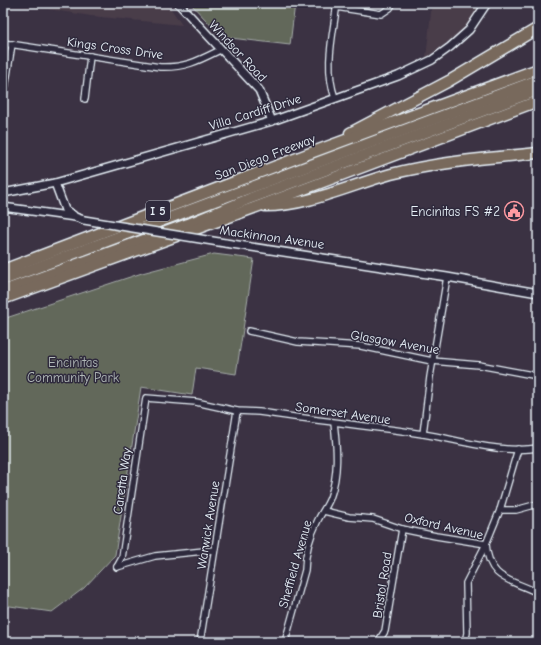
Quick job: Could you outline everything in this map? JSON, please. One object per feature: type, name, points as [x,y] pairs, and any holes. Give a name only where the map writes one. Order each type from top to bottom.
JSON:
[{"type":"highway","points":[[313,152],[449,81],[538,28]]},
{"type":"highway","name":"San Diego Freeway","points":[[3,270],[313,152],[538,69]]},
{"type":"highway","points":[[3,280],[538,80]]},
{"type":"highway","points":[[3,291],[188,224],[251,198],[538,90]]},
{"type":"highway","name":"I 5","points":[[3,299],[259,206],[538,101]]},
{"type":"highway","points":[[259,206],[285,206],[391,174],[435,164],[538,153]]},
{"type":"street","name":"Windsor Road","points":[[178,3],[220,50],[259,90],[272,121]]},
{"type":"street","points":[[335,98],[330,86],[328,69],[337,5],[381,14],[390,8],[393,3]]},
{"type":"street","name":"Villa Cardiff Drive","points":[[3,193],[55,184],[272,121],[398,76],[432,60],[469,30],[487,3]]},
{"type":"street","name":"Kings Cross Drive","points":[[3,43],[160,67],[175,67],[191,64],[220,50]]},
{"type":"street","points":[[3,102],[12,44]]},
{"type":"street","points":[[84,99],[90,56]]},
{"type":"street","points":[[55,184],[65,210],[75,217]]},
{"type":"street","name":"Mackinnon Avenue","points":[[3,207],[75,217],[84,220],[447,277],[538,293]]},
{"type":"street","points":[[423,434],[432,361],[447,277]]},
{"type":"street","name":"Glasgow Avenue","points":[[249,331],[298,342],[361,346],[432,361],[479,365],[538,376]]},
{"type":"street","name":"Somerset Avenue","points":[[146,398],[196,402],[237,411],[259,412],[423,434],[518,450],[538,448]]},
{"type":"street","name":"Caretta Way","points":[[146,398],[122,558],[117,567],[155,556],[214,550]]},
{"type":"street","name":"Warwick Avenue","points":[[200,642],[237,411]]},
{"type":"street","name":"Sheffield Avenue","points":[[285,642],[305,570],[305,558],[315,526],[330,498],[338,450],[334,423]]},
{"type":"street","points":[[466,641],[468,613],[466,583],[486,544],[500,510],[518,450]]},
{"type":"street","points":[[500,510],[516,510],[538,504]]},
{"type":"street","name":"Oxford Avenue","points":[[324,511],[349,517],[373,519],[402,529],[486,544],[491,567],[506,580],[538,593]]},
{"type":"street","name":"Bristol Road","points":[[378,642],[385,631],[402,529]]},
{"type":"shaded area","points":[[10,3],[167,3],[182,25],[91,16]]},
{"type":"shaded area","points":[[432,3],[483,3],[467,28],[426,58]]},
{"type":"green space","points":[[190,3],[295,3],[290,45],[222,37]]},
{"type":"green space","name":"Encinitas Community Park","points":[[214,254],[254,259],[236,374],[196,368],[192,395],[141,387],[115,555],[84,588],[52,612],[3,605],[3,319],[142,273]]},
{"type":"place","name":"Encinitas FS #2","points":[[514,211]]}]
